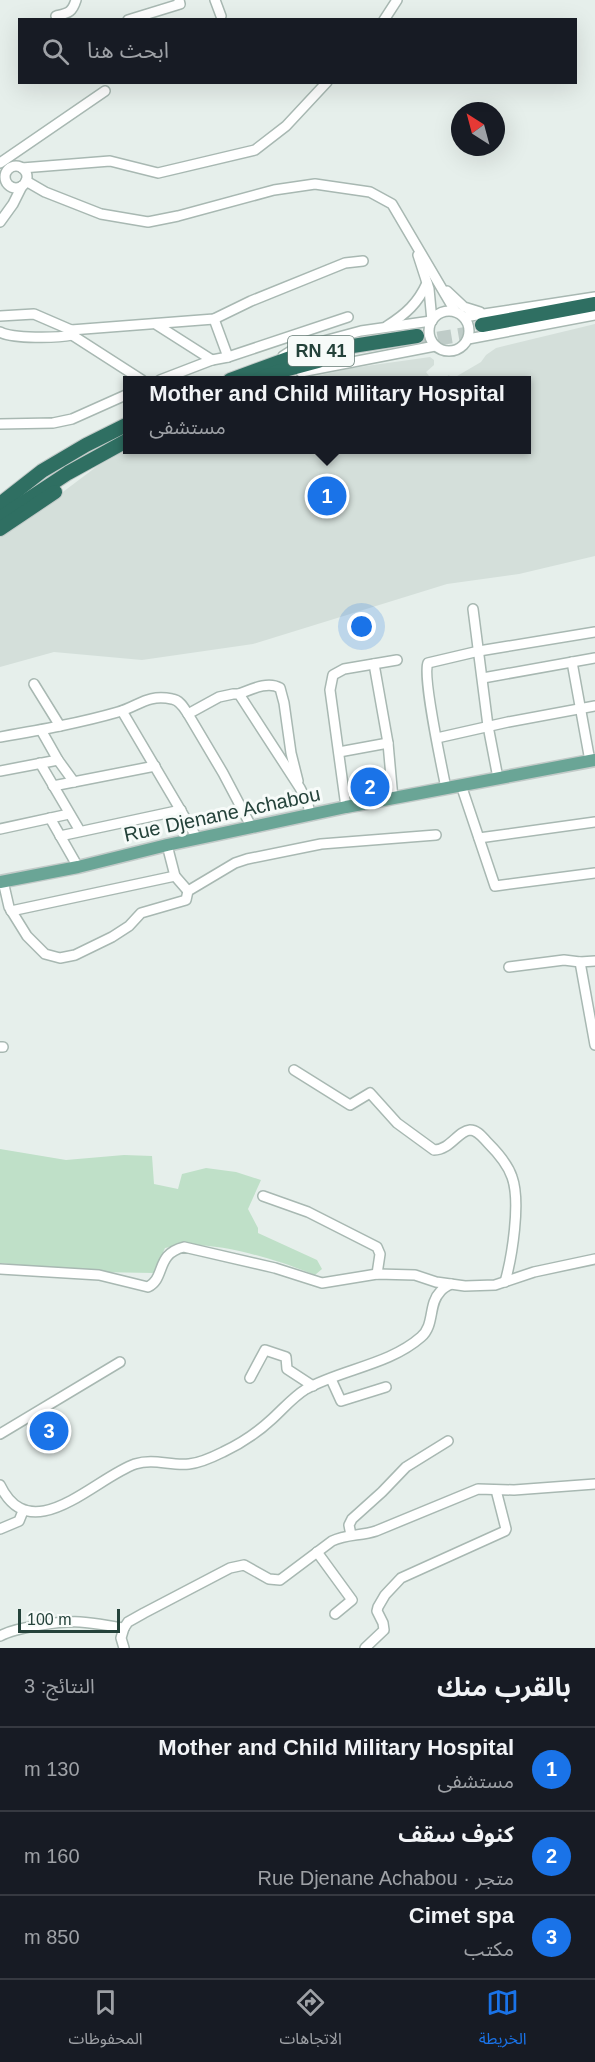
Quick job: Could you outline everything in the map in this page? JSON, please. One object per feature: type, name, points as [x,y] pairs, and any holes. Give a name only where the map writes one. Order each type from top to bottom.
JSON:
[{"type":"highway","points":[[482,324],[595,304]]},
{"type":"highway","points":[[482,324],[595,313]]},
{"type":"highway","name":"RN 41","points":[[248,376],[314,352],[418,337]]},
{"type":"highway","name":"RN 41","points":[[264,376],[272,369]]},
{"type":"highway","points":[[0,494],[86,444],[123,426]]},
{"type":"highway","points":[[0,518],[68,473],[123,443]]},
{"type":"highway","points":[[0,530],[112,449]]},
{"type":"highway","points":[[0,504],[42,471]]},
{"type":"main road","name":"Rue Djenane Achabou","points":[[1,881],[78,867],[197,838],[346,807],[592,761]]},
{"type":"street","points":[[56,16],[70,13],[76,0]]},
{"type":"street","points":[[134,18],[180,4],[179,0]]},
{"type":"street","points":[[215,0],[220,16]]},
{"type":"street","points":[[390,5],[396,0]]},
{"type":"street","points":[[0,164],[22,168],[110,161],[158,173],[255,150],[286,126],[325,84]]},
{"type":"street","points":[[0,164],[105,91]]},
{"type":"street","points":[[0,222],[8,202],[5,175],[12,167]]},
{"type":"street","points":[[0,222],[9,211],[22,186],[26,174],[22,168]]},
{"type":"street","points":[[5,182],[45,192],[101,214],[148,222],[274,190],[315,184],[370,192],[392,204],[413,239],[432,281],[455,311],[482,324]]},
{"type":"street","points":[[0,332],[2,335],[59,338],[72,332],[214,319],[345,262],[363,261]]},
{"type":"street","points":[[432,281],[432,321],[429,332],[435,346]]},
{"type":"street","points":[[432,281],[482,324]]},
{"type":"street","points":[[272,369],[294,349],[384,327],[407,313],[432,281]]},
{"type":"street","points":[[384,327],[418,337],[446,351],[456,351],[482,324],[595,297]]},
{"type":"street","points":[[418,337],[442,312],[455,311]]},
{"type":"street","points":[[0,316],[34,314],[72,332],[135,376]]},
{"type":"street","points":[[172,376],[212,360],[228,357],[348,317]]},
{"type":"street","points":[[464,317],[470,331],[468,339]]},
{"type":"street","points":[[214,319],[228,357]]},
{"type":"street","points":[[157,325],[212,360]]},
{"type":"street","points":[[0,424],[53,423],[72,418],[123,396]]},
{"type":"street","points":[[473,609],[488,726],[498,778]]},
{"type":"street","points":[[446,788],[426,666],[430,661],[595,632]]},
{"type":"street","points":[[483,678],[595,658]]},
{"type":"street","points":[[346,807],[331,700],[332,678],[336,672],[344,669],[397,660]]},
{"type":"street","points":[[572,662],[592,761]]},
{"type":"street","points":[[374,664],[388,743],[393,799]]},
{"type":"street","points":[[34,684],[60,726]]},
{"type":"street","points":[[188,714],[219,697],[269,685],[280,688],[291,753],[300,788]]},
{"type":"street","points":[[239,694],[300,788],[308,804],[310,815]]},
{"type":"street","points":[[0,737],[122,711],[142,700],[164,698],[176,700],[188,714],[224,774],[252,828]]},
{"type":"street","points":[[437,738],[595,706]]},
{"type":"street","points":[[122,711],[197,838]]},
{"type":"street","points":[[41,730],[74,782]]},
{"type":"street","points":[[339,752],[388,743]]},
{"type":"street","points":[[0,771],[58,760]]},
{"type":"street","points":[[40,763],[80,831]]},
{"type":"street","points":[[53,786],[155,766]]},
{"type":"street","points":[[461,785],[495,886],[595,873]]},
{"type":"street","points":[[60,836],[181,810]]},
{"type":"street","points":[[0,829],[69,814]]},
{"type":"street","points":[[50,818],[78,867]]},
{"type":"street","points":[[479,838],[595,822]]},
{"type":"street","points":[[1,881],[11,912],[27,936],[45,954],[60,958],[84,951],[112,937],[129,926],[141,913],[186,900],[188,891],[235,863],[247,859],[321,844],[436,835]]},
{"type":"street","points":[[167,845],[175,876],[188,891]]},
{"type":"street","points":[[11,912],[175,876]]},
{"type":"street","points":[[509,967],[564,960],[595,961]]},
{"type":"street","points":[[580,962],[595,1045]]},
{"type":"street","points":[[294,1070],[350,1105],[370,1093],[397,1123],[434,1150],[440,1150],[466,1131],[472,1130],[497,1152],[511,1173],[516,1215],[505,1282]]},
{"type":"street","points":[[263,1196],[308,1212],[378,1247],[381,1254],[377,1274]]},
{"type":"street","points":[[0,1269],[99,1275],[148,1287],[153,1284],[167,1256],[174,1250],[184,1247],[275,1268],[322,1283],[377,1274],[414,1275],[465,1286],[505,1282],[534,1272],[595,1259]]},
{"type":"street","points":[[0,1485],[12,1504],[23,1511],[41,1511],[56,1508],[134,1465],[160,1461],[190,1464],[223,1452],[269,1422],[297,1396],[313,1386],[379,1360],[423,1336],[429,1327],[433,1302],[440,1292],[451,1284]]},
{"type":"street","points":[[250,1378],[265,1350],[286,1357],[287,1369],[313,1386]]},
{"type":"street","points":[[0,1434],[120,1362]]},
{"type":"street","points":[[331,1379],[341,1401],[386,1387]]},
{"type":"street","points":[[351,1535],[349,1525],[352,1519],[406,1467],[448,1441]]},
{"type":"street","points":[[124,1648],[122,1638],[128,1622],[231,1568],[244,1565],[269,1579],[280,1580],[340,1536],[364,1535],[376,1531],[467,1492],[478,1489],[595,1484]]},
{"type":"street","points":[[365,1648],[384,1630],[377,1611],[378,1607],[385,1595],[401,1578],[505,1531],[496,1490]]},
{"type":"street","points":[[0,1530],[18,1521],[23,1511]]},
{"type":"street","points":[[317,1552],[352,1600],[335,1614]]},
{"type":"street","points":[[0,1636],[16,1630],[66,1622],[124,1628]]},
{"type":"shaded area","points":[[595,324],[595,556],[519,574],[447,584],[253,644],[142,660],[54,652],[0,667],[0,536],[108,458],[123,450],[123,454],[531,454],[531,376],[457,376],[481,362],[496,348]]},
{"type":"shaded area","points":[[430,357],[434,360],[434,365],[426,372],[429,376],[316,376],[352,368]]},
{"type":"green space","points":[[0,1149],[66,1160],[124,1155],[152,1156],[154,1184],[178,1189],[182,1174],[206,1168],[236,1172],[261,1180],[248,1209],[258,1228],[258,1233],[317,1260],[322,1269],[315,1275],[281,1262],[241,1251],[201,1245],[165,1248],[154,1273],[97,1272],[0,1263]]},
{"type":"tunnel","points":[[417,342],[484,331]]},
{"type":"place","name":"Mother and Child Military Hospital","points":[[327,496]]},
{"type":"place","name":"كنوف سقف","points":[[370,787]]},
{"type":"place","name":"Cimet spa","points":[[49,1431]]}]
